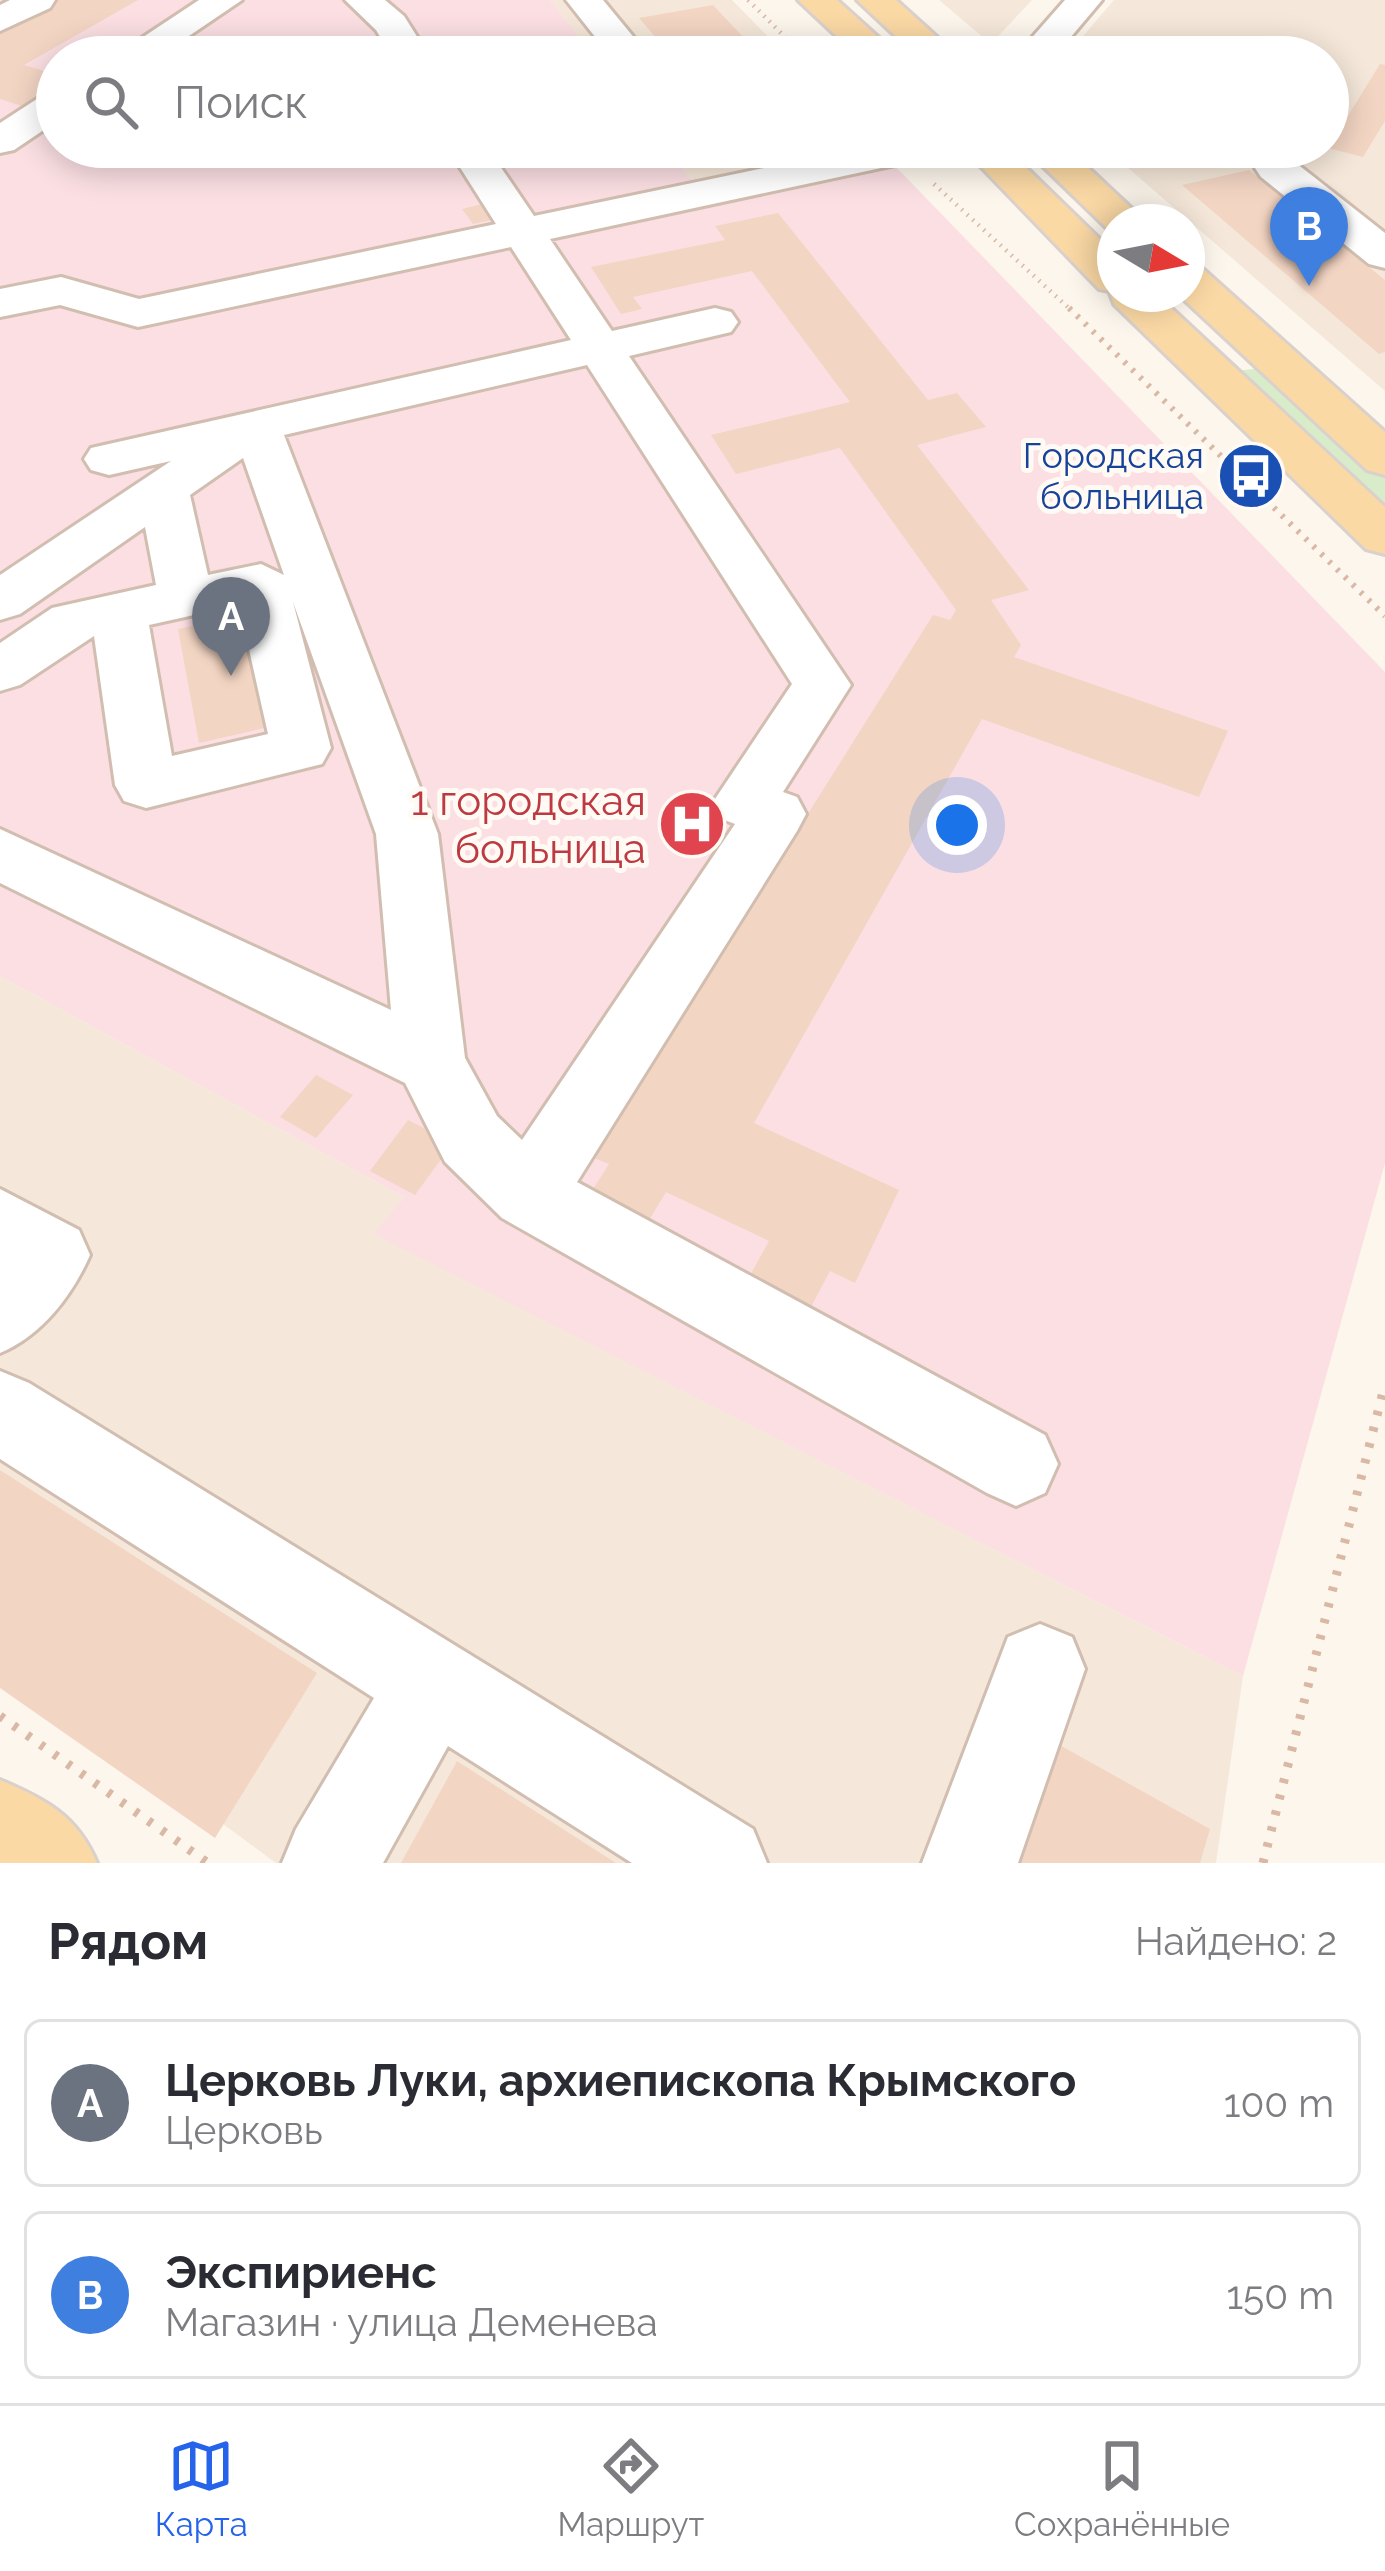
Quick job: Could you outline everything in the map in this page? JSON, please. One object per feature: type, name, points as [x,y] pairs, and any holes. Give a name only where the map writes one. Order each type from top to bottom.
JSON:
[{"type":"main road","points":[[816,0],[857,36]]},
{"type":"main road","points":[[875,0],[916,36]]},
{"type":"main road","points":[[1003,168],[1097,261]]},
{"type":"main road","points":[[1065,168],[1105,204]]},
{"type":"main road","points":[[1205,294],[1385,458]]},
{"type":"main road","points":[[1148,312],[1385,537]]},
{"type":"main road","points":[[1200,363],[1261,344]]},
{"type":"main road","points":[[0,1828],[49,1863]]},
{"type":"street","points":[[0,20],[37,0]]},
{"type":"street","points":[[166,36],[224,0]]},
{"type":"street","points":[[363,0],[398,36]]},
{"type":"street","points":[[584,0],[614,36]]},
{"type":"street","points":[[1052,36],[1084,0]]},
{"type":"street","points":[[0,141],[36,117]]},
{"type":"street","points":[[480,168],[822,685],[744,802],[775,814],[528,1195]]},
{"type":"street","points":[[722,168],[738,187]]},
{"type":"street","points":[[0,302],[61,291],[137,313],[827,168]]},
{"type":"street","points":[[1276,168],[1385,255]]},
{"type":"street","points":[[109,459],[715,322]]},
{"type":"street","points":[[0,601],[256,426]]},
{"type":"street","points":[[256,426],[407,834],[430,1062],[471,1138],[528,1195],[1016,1465]]},
{"type":"street","points":[[163,489],[185,598]]},
{"type":"street","points":[[0,671],[72,622],[261,582],[301,748],[146,785],[118,613]]},
{"type":"street","points":[[0,854],[430,1062]]},
{"type":"street","points":[[0,1224],[52,1255],[0,1316]]},
{"type":"street","points":[[0,1412],[719,1863]]},
{"type":"street","points":[[970,1863],[1040,1669]]},
{"type":"street","points":[[330,1863],[434,1684]]},
{"type":"path","points":[[748,0],[784,36]]},
{"type":"path","points":[[929,168],[1385,616]]},
{"type":"path","points":[[1263,1863],[1385,1384]]},
{"type":"path","points":[[0,1716],[208,1863]]},
{"type":"shaded area","name":"1 городская больница","points":[[0,0],[550,0],[578,36],[36,36],[36,168],[682,168],[711,204],[897,168],[1385,672],[1385,1163],[1243,1676],[374,1234],[404,1197],[0,976]]},
{"type":"shaded area","points":[[550,0],[732,0],[767,36],[578,36]]},
{"type":"shaded area","points":[[939,0],[1032,0],[998,36],[982,36]]},
{"type":"shaded area","points":[[1114,0],[1385,0],[1385,391],[1205,235],[1205,204],[1170,204],[1128,168],[1349,168],[1349,36],[1083,36]]},
{"type":"shaded area","points":[[682,168],[891,168],[710,204]]},
{"type":"shaded area","points":[[0,976],[404,1197],[375,1234],[1243,1676],[1216,1863],[276,1863],[0,1660]]},
{"type":"green space","points":[[1275,367],[1385,471],[1385,514],[1233,371]]},
{"type":"building","points":[[57,0],[138,0],[75,36],[36,36],[36,58],[24,65],[36,69],[36,100],[25,107],[0,99],[0,31]]},
{"type":"building","points":[[713,5],[742,36],[654,36],[639,18]]},
{"type":"building","points":[[1380,64],[1385,65],[1385,121],[1363,157],[1349,153],[1349,114]]},
{"type":"building","points":[[1249,170],[1385,280],[1385,352],[1379,354],[1182,185]]},
{"type":"building","points":[[494,201],[506,217],[473,224],[462,209]]},
{"type":"building","points":[[778,213],[928,400],[957,393],[986,427],[917,445],[1029,590],[991,600],[1021,645],[1014,657],[1228,731],[1199,797],[982,719],[754,1123],[899,1190],[855,1283],[830,1271],[803,1322],[741,1292],[769,1241],[666,1192],[637,1240],[579,1211],[609,1164],[592,1157],[933,615],[950,620],[956,610],[840,448],[736,474],[711,435],[850,402],[752,271],[633,297],[642,309],[621,314],[591,267],[725,240],[715,226]]},
{"type":"building","points":[[259,611],[286,723],[199,743],[178,629]]},
{"type":"building","points":[[316,1075],[353,1095],[316,1138],[280,1117]]},
{"type":"building","points":[[408,1120],[453,1143],[415,1195],[370,1171]]},
{"type":"building","points":[[0,1470],[317,1673],[215,1838],[0,1688]]},
{"type":"building","points":[[1040,1734],[1210,1829],[1200,1863],[995,1863]]},
{"type":"building","points":[[457,1761],[616,1863],[401,1863]]},
{"type":"place","name":"Экспириенс","points":[[1309,286]]},
{"type":"place","name":"Городская больница","points":[[1251,476]]},
{"type":"place","name":"Церковь Луки, архиепископа Крымского","points":[[231,676]]},
{"type":"place","name":"1 городская больница","points":[[692,824]]}]
